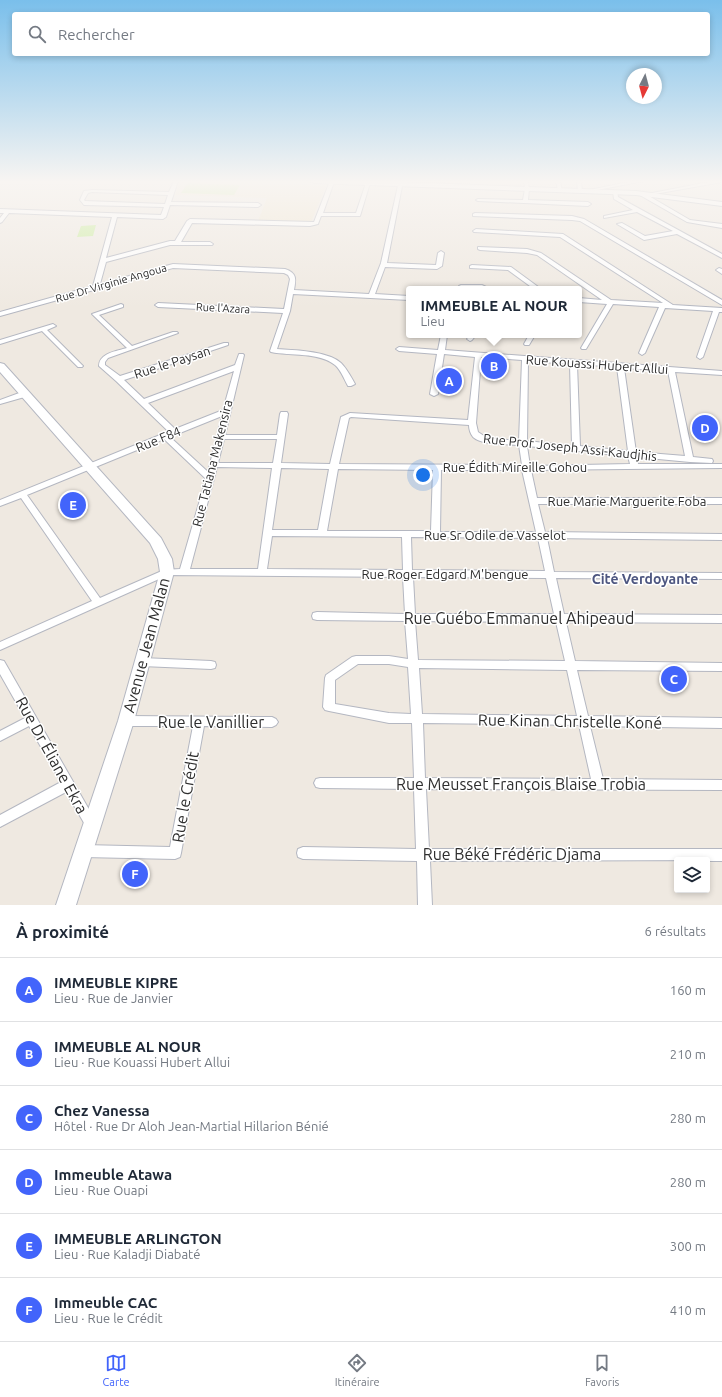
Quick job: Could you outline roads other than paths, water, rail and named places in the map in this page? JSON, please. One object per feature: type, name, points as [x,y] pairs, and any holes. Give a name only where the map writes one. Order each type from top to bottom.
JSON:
[{"type":"main road","name":"Avenue Jean Malan","points":[[0,366],[156,541],[164,559],[175,572],[142,662],[126,721],[66,905]]},
{"type":"street","points":[[96,287],[113,223]]},
{"type":"street","points":[[177,243],[189,223]]},
{"type":"street","points":[[282,223],[316,223]]},
{"type":"street","points":[[372,296],[383,265],[392,223]]},
{"type":"street","points":[[587,223],[722,303]]},
{"type":"street","points":[[661,223],[722,256]]},
{"type":"street","points":[[704,223],[722,226]]},
{"type":"street","points":[[620,224],[644,238],[677,232]]},
{"type":"street","points":[[476,231],[561,235],[671,306]]},
{"type":"street","points":[[102,261],[177,243],[210,244]]},
{"type":"street","points":[[480,248],[527,251],[539,254],[611,302]]},
{"type":"street","points":[[383,265],[437,267],[439,266],[441,252]]},
{"type":"street","name":"Rue Dr Virginie Angoua","points":[[0,314],[162,268],[182,266],[285,271],[291,274],[293,279],[287,311],[273,351],[302,353],[329,359],[337,363],[351,384]]},
{"type":"street","points":[[472,267],[509,268],[534,286]]},
{"type":"street","points":[[291,292],[406,298]]},
{"type":"street","points":[[582,300],[719,310],[700,357]]},
{"type":"street","points":[[584,348],[611,302]]},
{"type":"street","name":"Rue l'Azara","points":[[158,305],[287,311]]},
{"type":"street","points":[[642,353],[663,305]]},
{"type":"street","points":[[121,306],[95,314],[131,348]]},
{"type":"street","points":[[0,342],[52,326]]},
{"type":"street","points":[[43,329],[80,366]]},
{"type":"street","points":[[174,432],[119,379],[102,366],[102,362],[106,357],[175,333]]},
{"type":"street","points":[[434,394],[443,338]]},
{"type":"street","points":[[527,344],[530,338]]},
{"type":"street","name":"Rue le Paysan","points":[[119,379],[226,344]]},
{"type":"street","name":"Rue Kouassi Hubert Allui","points":[[399,349],[670,370],[721,376]]},
{"type":"street","name":"Rue Tatiana Makensira","points":[[175,572],[210,479],[241,355]]},
{"type":"street","name":"Rue Prof Joseph Assi-Kaudjhis","points":[[478,356],[472,423],[474,433],[477,438],[524,444],[722,462]]},
{"type":"street","points":[[525,359],[524,444],[526,468],[540,535],[572,666],[598,784]]},
{"type":"street","points":[[572,363],[576,449]]},
{"type":"street","points":[[620,366],[634,467]]},
{"type":"street","points":[[143,402],[237,367]]},
{"type":"street","points":[[670,370],[690,460]]},
{"type":"street","points":[[0,402],[25,394]]},
{"type":"street","name":"Rue F84","points":[[0,503],[91,468],[164,435],[226,412]]},
{"type":"street","points":[[262,572],[284,414]]},
{"type":"street","points":[[322,533],[334,466],[345,417],[350,415],[472,423]]},
{"type":"street","points":[[164,435],[210,479]]},
{"type":"street","points":[[220,437],[281,437]]},
{"type":"street","name":"Rue Édith Mireille Gohou","points":[[213,466],[277,465],[526,468],[722,466]]},
{"type":"street","points":[[435,535],[437,467]]},
{"type":"street","points":[[22,494],[98,602]]},
{"type":"street","name":"Rue Marie Marguerite Foba","points":[[533,501],[722,501]]},
{"type":"street","name":"Rue Sr Odile de Vasselot","points":[[268,533],[722,537]]},
{"type":"street","points":[[406,534],[417,719],[425,905]]},
{"type":"street","points":[[0,646],[98,602],[175,572]]},
{"type":"street","name":"Rue Roger Edgard M'bengue","points":[[175,572],[722,576]]},
{"type":"street","name":"Rue Guébo Emmanuel Ahipeaud","points":[[317,616],[410,618],[559,617],[722,619]]},
{"type":"street","name":"Rue Kinan Christelle Koné","points":[[413,664],[389,660],[356,660],[330,678],[329,707],[389,718],[722,723]]},
{"type":"street","points":[[142,662],[212,665]]},
{"type":"street","name":"Rue Dr Éliane Ekra","points":[[0,664],[91,825]]},
{"type":"street","points":[[413,664],[722,667]]},
{"type":"street","points":[[0,736],[32,720]]},
{"type":"street","name":"Rue le Vanillier","points":[[126,721],[272,722]]},
{"type":"street","name":"Rue le Crédit","points":[[83,850],[175,852],[198,722]]},
{"type":"street","name":"Rue Meusset François Blaise Trobia","points":[[320,783],[722,785]]},
{"type":"street","points":[[0,821],[69,784]]},
{"type":"street","name":"Rue Béké Frédéric Djama","points":[[302,853],[423,855],[722,855]]},
{"type":"place","name":"IMMEUBLE AL NOUR","points":[[494,366]]},
{"type":"place","name":"IMMEUBLE KIPRE","points":[[449,381]]},
{"type":"place","name":"Immeuble Atawa","points":[[705,428]]},
{"type":"place","name":"IMMEUBLE ARLINGTON","points":[[73,505]]},
{"type":"place","name":"Chez Vanessa","points":[[674,679]]},
{"type":"place","name":"Immeuble CAC","points":[[135,874]]},
{"type":"district","name":"Cité Verdoyante","points":[[645,579]]}]
